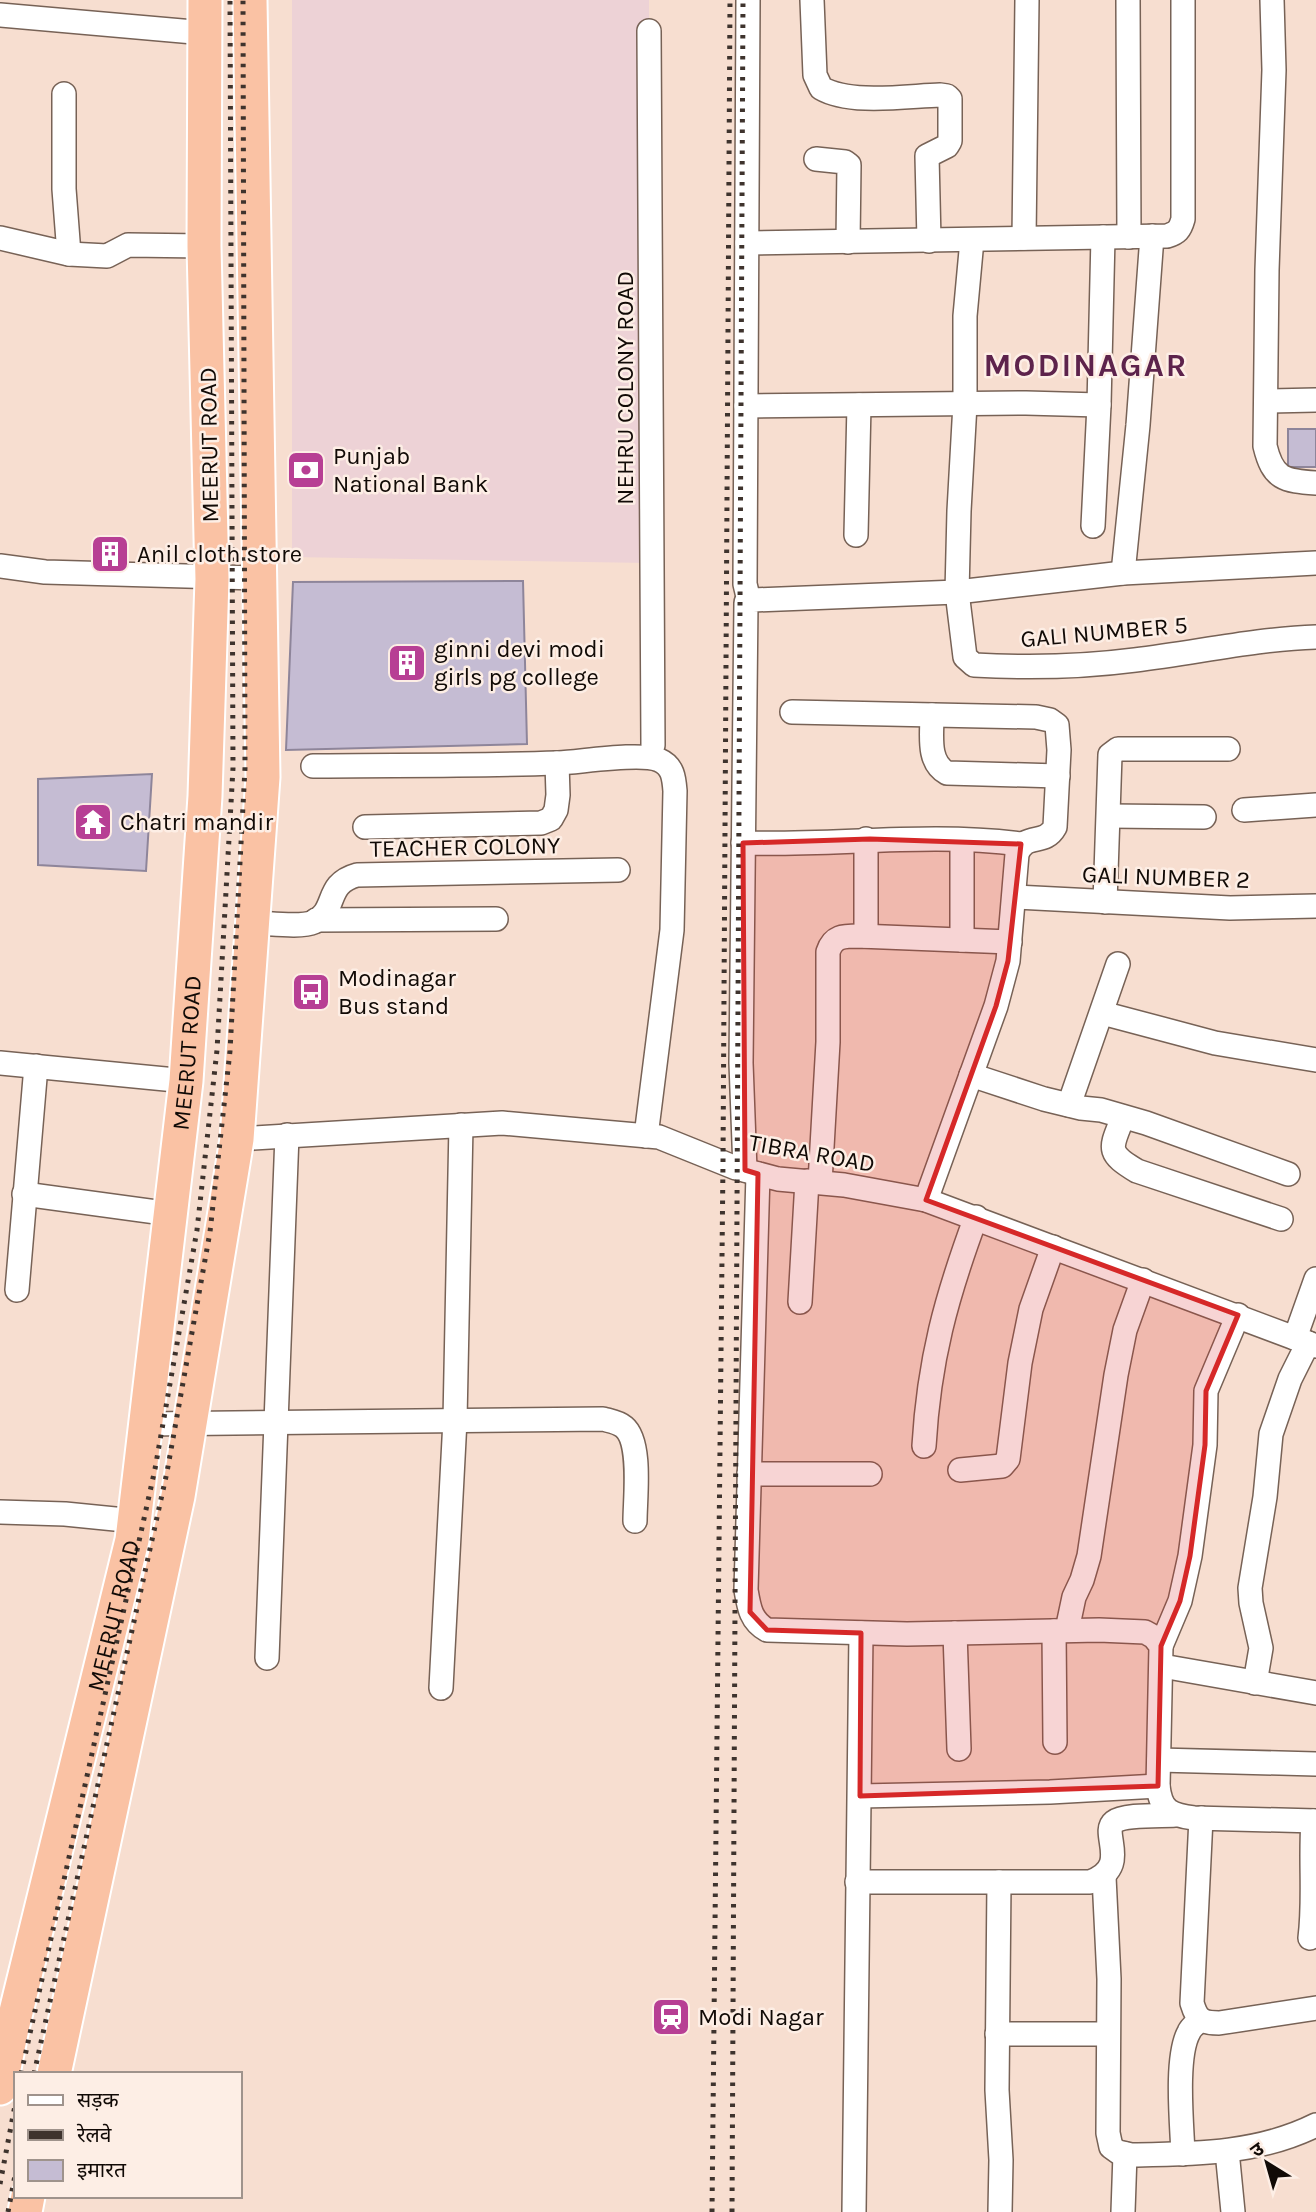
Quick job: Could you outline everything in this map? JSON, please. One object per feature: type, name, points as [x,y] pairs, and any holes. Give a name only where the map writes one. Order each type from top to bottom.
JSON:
[{"type":"highway","name":"MEERUT ROAD","points":[[0,2088],[6,2028],[132,1540],[186,1081],[205,796],[212,579],[204,246],[205,0]]},
{"type":"highway","name":"MEERUT ROAD","points":[[54,2072],[175,1510],[237,1139],[263,778],[250,0]]},
{"type":"street","points":[[748,0],[745,584],[749,601]]},
{"type":"street","points":[[812,0],[815,75],[821,88],[838,95],[940,95],[950,99],[950,141],[947,146],[927,156],[929,241]]},
{"type":"street","points":[[1024,239],[1027,0]]},
{"type":"street","points":[[1123,573],[1138,425],[1140,237],[1128,0]]},
{"type":"street","points":[[747,243],[1140,237],[1176,233],[1181,228],[1183,219],[1183,0]]},
{"type":"street","points":[[1272,0],[1274,70],[1267,270],[1265,446],[1269,464],[1277,474],[1293,481],[1316,483]]},
{"type":"street","points":[[0,15],[205,33]]},
{"type":"street","name":"NEHRU COLONY ROAD","points":[[649,30],[653,745]]},
{"type":"street","points":[[64,94],[64,189],[69,254]]},
{"type":"street","points":[[816,159],[845,162],[849,165],[848,242]]},
{"type":"street","points":[[1093,527],[1103,237]]},
{"type":"street","points":[[0,238],[69,254],[107,256],[128,245],[204,246]]},
{"type":"street","name":"GALI NUMBER 5","points":[[972,240],[965,316],[965,404],[958,511],[957,592],[965,657],[974,665],[1051,667],[1135,660],[1261,641],[1316,637]]},
{"type":"street","points":[[1266,401],[1316,400]]},
{"type":"street","points":[[856,535],[859,405]]},
{"type":"street","points":[[746,406],[1099,405]]},
{"type":"street","points":[[1161,1656],[1154,1637],[1145,1632],[861,1633],[767,1630],[757,1624],[750,1612],[746,1590],[752,1172],[741,1063],[744,607],[749,601],[957,592],[1123,573],[1316,563]]},
{"type":"street","points":[[0,566],[45,572],[212,579],[260,578]]},
{"type":"street","points":[[743,843],[866,839],[1021,844],[1051,835],[1055,827],[1059,736],[1057,725],[1050,720],[1036,717],[792,712]]},
{"type":"street","points":[[932,715],[933,758],[938,768],[947,773],[1058,776]]},
{"type":"street","points":[[1105,902],[1110,755],[1118,749],[1228,749]]},
{"type":"street","points":[[313,766],[557,763],[642,758],[658,760],[667,766],[674,775],[672,930],[646,1136]]},
{"type":"street","points":[[365,827],[541,823],[551,819],[556,810],[557,763]]},
{"type":"street","points":[[1244,810],[1316,805]]},
{"type":"street","points":[[1109,816],[1204,817]]},
{"type":"street","points":[[866,839],[866,936]]},
{"type":"street","points":[[962,840],[962,940]]},
{"type":"street","points":[[926,1200],[996,1006],[1010,942],[1017,854],[1021,844]]},
{"type":"street","name":"TEACHER COLONY","points":[[316,920],[324,914],[337,886],[344,879],[357,876],[618,870]]},
{"type":"street","name":"GALI NUMBER 2","points":[[1014,897],[1230,908],[1316,906]]},
{"type":"street","points":[[253,923],[496,919]]},
{"type":"street","points":[[800,1302],[828,1042],[828,952],[831,943],[840,937],[866,936],[1010,942]]},
{"type":"street","points":[[1069,1105],[1118,964]]},
{"type":"street","points":[[1101,1013],[1215,1043],[1316,1060]]},
{"type":"street","points":[[0,1063],[186,1081]]},
{"type":"street","points":[[17,1290],[36,1066]]},
{"type":"street","points":[[971,1075],[1069,1105],[1123,1116],[1288,1174]]},
{"type":"street","points":[[1123,1116],[1113,1141],[1113,1152],[1120,1160],[1137,1171],[1280,1219]]},
{"type":"street","name":"TIBRA ROAD","points":[[237,1139],[502,1123],[659,1137],[778,1179],[926,1200],[1306,1342]]},
{"type":"street","points":[[441,1688],[455,1420],[461,1125]]},
{"type":"street","points":[[267,1658],[287,1135]]},
{"type":"street","points":[[24,1194],[170,1214]]},
{"type":"street","points":[[924,1447],[927,1398],[937,1339],[951,1284],[976,1217]]},
{"type":"street","points":[[960,1470],[1003,1466],[1008,1459],[1020,1363],[1031,1308],[1053,1247]]},
{"type":"street","points":[[1255,1683],[1261,1648],[1250,1588],[1272,1434],[1290,1379],[1306,1342],[1316,1279]]},
{"type":"street","points":[[1055,1742],[1061,1631],[1089,1556],[1116,1375],[1125,1330],[1143,1280]]},
{"type":"street","points":[[1175,1815],[1160,1800],[1158,1786],[1161,1656],[1180,1601],[1190,1556],[1205,1445],[1206,1391],[1238,1315]]},
{"type":"street","points":[[146,1424],[603,1419],[621,1424],[630,1433],[635,1449],[635,1521]]},
{"type":"street","points":[[749,1474],[870,1474]]},
{"type":"street","points":[[0,1512],[65,1514],[135,1521]]},
{"type":"street","points":[[854,2212],[861,1633]]},
{"type":"street","points":[[956,1633],[958,1749]]},
{"type":"street","points":[[1161,1656],[1255,1683],[1316,1693]]},
{"type":"street","points":[[1159,1760],[1316,1764]]},
{"type":"street","points":[[860,1796],[1050,1792],[1158,1786]]},
{"type":"street","points":[[1310,1938],[1314,1904],[1311,1844],[1315,1821],[1175,1815],[1126,1817],[1115,1821],[1110,1827],[1111,1866],[1104,1877],[1109,1979],[1108,2133],[1111,2147],[1125,2154],[1227,2151],[1295,2136],[1316,2125]]},
{"type":"street","points":[[1201,1818],[1192,2003],[1197,2018],[1204,2023],[1219,2023],[1316,2008]]},
{"type":"street","points":[[857,1882],[1072,1883],[1090,1882],[1104,1877]]},
{"type":"street","points":[[999,1882],[997,2090],[1001,2160],[1000,2212]]},
{"type":"street","points":[[1183,2154],[1181,2088],[1184,2053],[1190,2028],[1200,2020]]},
{"type":"street","points":[[997,2035],[1108,2034]]},
{"type":"street","points":[[1227,2151],[1233,2212]]},
{"type":"street","points":[[1123,2212],[1125,2154]]},
{"type":"highlighted area","points":[[870,839],[1021,844],[1008,961],[996,1006],[926,1200],[1238,1315],[1206,1391],[1205,1445],[1190,1556],[1180,1601],[1161,1646],[1158,1786],[860,1796],[861,1633],[767,1630],[750,1612],[758,1174],[745,1170],[743,843]]},
{"type":"shaded area","points":[[292,0],[649,0],[648,563],[292,557]]},
{"type":"building","points":[[1288,429],[1316,429],[1316,467],[1288,467]]},
{"type":"building","name":"Anil cloth store","points":[[101,542],[116,542],[119,569],[103,565]]},
{"type":"building","name":"ginni devi modi girls pg college","points":[[523,581],[527,744],[286,750],[293,582]]},
{"type":"building","name":"Chatri mandir","points":[[152,774],[146,871],[38,865],[38,779]]},
{"type":"railway","points":[[21,2072],[155,1469],[197,1230],[217,1050],[233,768],[230,0]]},
{"type":"railway","points":[[34,2072],[167,1472],[210,1232],[230,1051],[245,768],[243,0]]},
{"type":"railway","points":[[712,2212],[723,1162],[730,0]]},
{"type":"railway","points":[[732,2212],[743,0]]},
{"type":"railway","points":[[0,2184],[14,2110]]},
{"type":"railway","points":[[8,2212],[14,2180]]},
{"type":"place","name":"Punjab National Bank","points":[[306,470]]},
{"type":"place","name":"Anil cloth store","points":[[110,554]]},
{"type":"place","name":"ginni devi modi girls pg college","points":[[407,663]]},
{"type":"place","name":"Chatri mandir","points":[[93,822]]},
{"type":"place","name":"Modinagar Bus stand","points":[[311,992]]},
{"type":"place","name":"Modi Nagar","points":[[671,2017]]},
{"type":"district","name":"MODINAGAR","points":[[1086,365]]}]
